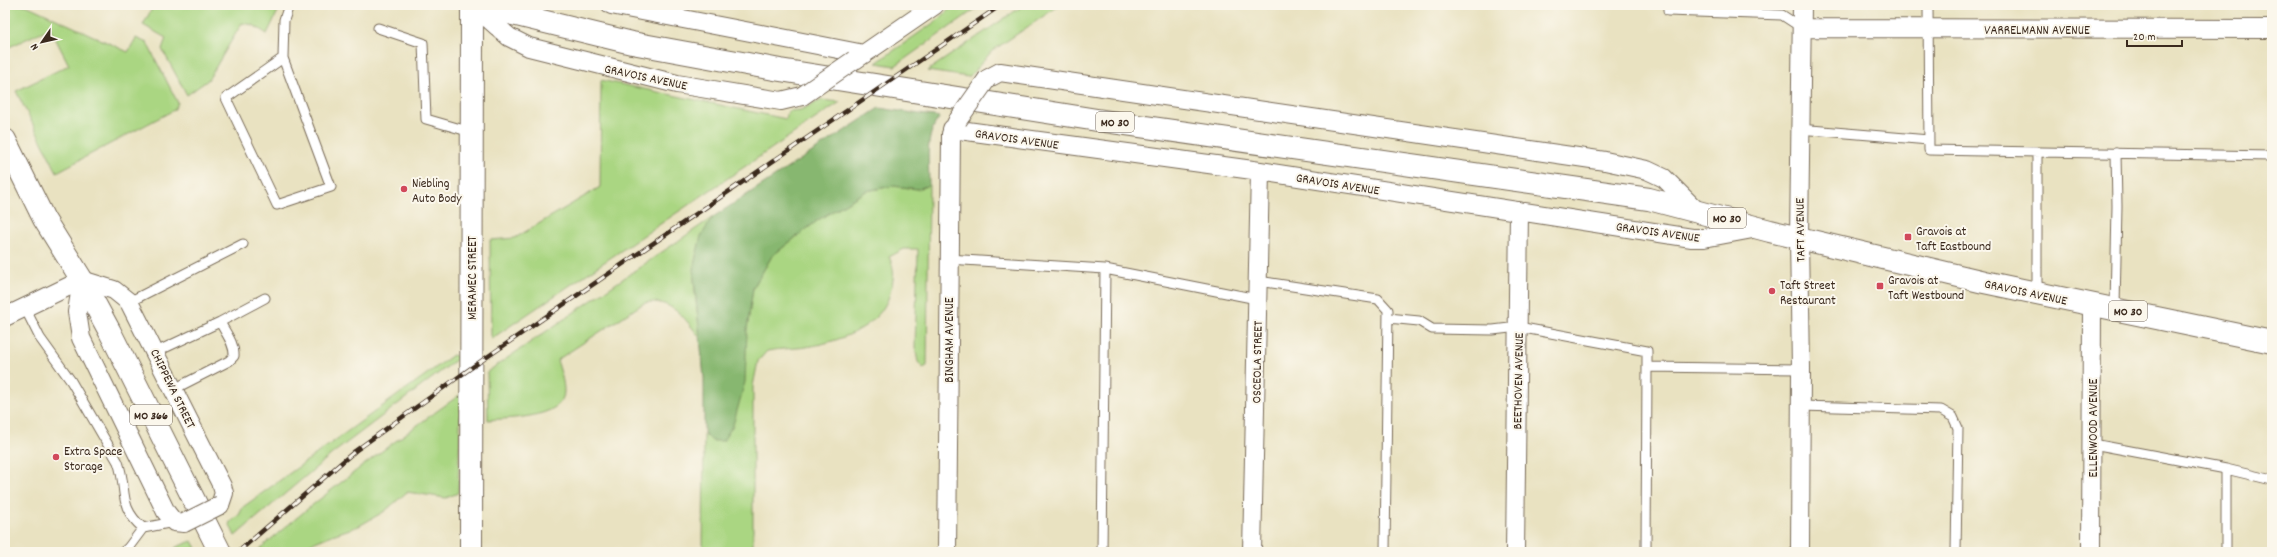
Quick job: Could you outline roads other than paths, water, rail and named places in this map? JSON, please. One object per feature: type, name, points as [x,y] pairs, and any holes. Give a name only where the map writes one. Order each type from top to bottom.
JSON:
[{"type":"main road","name":"MERAMEC STREET","points":[[471,552],[471,132],[474,5]]},
{"type":"main road","name":"GRAVOIS AVENUE","points":[[474,5],[611,38],[780,70],[1097,120],[1505,177],[1650,199],[1799,238],[2037,293],[2115,308],[2272,342]]},
{"type":"main road","name":"MO 366","points":[[7,147],[44,219],[82,280],[220,552]]},
{"type":"street","name":"GRAVOIS AVENUE","points":[[474,5],[508,37],[529,47],[677,84],[781,101],[802,96],[859,57]]},
{"type":"street","points":[[611,5],[859,57],[935,5]]},
{"type":"street","name":"TAFT AVENUE","points":[[1800,552],[1801,368],[1799,129],[1802,5]]},
{"type":"street","name":"VARRELMANN AVENUE","points":[[1802,28],[1928,30],[2272,29]]},
{"type":"street","name":"GRAVOIS AVENUE","points":[[1696,210],[1664,178],[1647,170],[1605,161],[1000,72],[987,80],[955,124],[1692,238],[1704,238],[1759,228]]},
{"type":"street","name":"BINGHAM AVENUE","points":[[947,552],[948,259],[955,124]]},
{"type":"street","name":"OSCEOLA STREET","points":[[1252,552],[1260,171]]},
{"type":"street","name":"BEETHOVEN AVENUE","points":[[1515,552],[1519,211]]},
{"type":"street","points":[[5,317],[82,280]]},
{"type":"street","points":[[82,280],[77,312],[81,338],[166,512],[179,522]]},
{"type":"street","name":"CHIPPEWA STREET","points":[[82,280],[114,290],[129,302],[156,352],[222,486],[224,493],[220,505],[179,522]]},
{"type":"street","name":"ELLENWOOD AVENUE","points":[[2091,552],[2092,304]]},
{"type":"lane","points":[[283,58],[226,98],[277,205],[331,187],[283,58],[284,20],[289,5]]},
{"type":"lane","points":[[1668,5],[1668,11],[1782,15],[1802,28]]},
{"type":"lane","points":[[1928,5],[1929,150],[2272,156]]},
{"type":"lane","points":[[378,28],[423,43],[426,119],[471,132]]},
{"type":"lane","points":[[1799,129],[1929,140]]},
{"type":"lane","points":[[2037,152],[2037,293]]},
{"type":"lane","points":[[2115,308],[2117,206],[2116,153]]},
{"type":"lane","points":[[129,302],[243,244]]},
{"type":"lane","points":[[948,259],[1104,269],[1257,299]]},
{"type":"lane","points":[[1102,552],[1104,269]]},
{"type":"lane","points":[[1258,281],[1378,300],[1388,310],[1385,552]]},
{"type":"lane","points":[[156,352],[220,322],[265,298]]},
{"type":"lane","points":[[25,308],[40,338],[71,381],[114,455],[122,473],[123,497],[131,518],[143,528]]},
{"type":"lane","points":[[1388,318],[1419,321],[1432,328],[1493,330],[1518,326],[1647,351],[1646,552]]},
{"type":"lane","points":[[174,389],[219,367],[234,356],[234,350],[220,322]]},
{"type":"lane","points":[[1647,367],[1801,368]]},
{"type":"lane","points":[[1801,406],[1940,410],[1953,417],[1958,428],[1956,552]]},
{"type":"lane","points":[[2092,444],[2226,469],[2272,480]]},
{"type":"lane","points":[[2226,469],[2226,552]]},
{"type":"lane","points":[[123,552],[128,548],[143,528],[179,522]]},
{"type":"railway","points":[[238,552],[355,451],[471,368],[1001,5]]},
{"type":"place","name":"Niebling Auto Body","points":[[404,189]]},
{"type":"place","name":"Gravois at Taft Eastbound","points":[[1908,237]]},
{"type":"place","name":"Gravois at Taft Westbound","points":[[1880,286]]},
{"type":"place","name":"Taft Street Restaurant","points":[[1772,291]]},
{"type":"place","name":"Extra Space Storage","points":[[56,457]]}]
